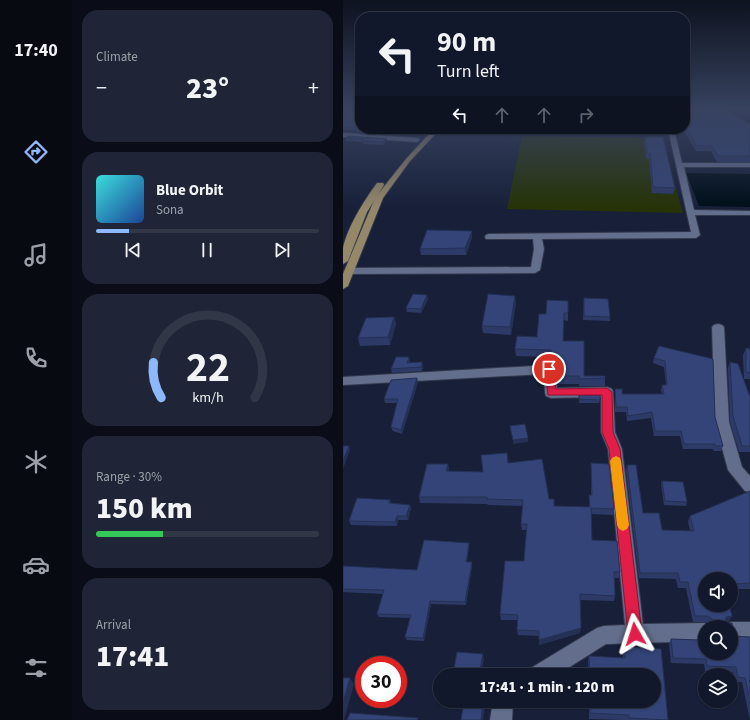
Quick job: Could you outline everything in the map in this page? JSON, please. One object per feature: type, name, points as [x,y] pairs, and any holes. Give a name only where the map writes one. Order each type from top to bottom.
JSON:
[{"type":"main road","points":[[343,261],[359,219],[369,198],[416,142]]},
{"type":"main road","points":[[343,286],[379,198],[407,160],[425,142]]},
{"type":"street","points":[[489,237],[696,235],[674,142]]},
{"type":"street","points":[[679,165],[750,165]]},
{"type":"street","points":[[691,212],[750,213]]},
{"type":"street","points":[[349,271],[535,270],[539,249],[537,237]]},
{"type":"street","points":[[718,327],[722,422],[735,470],[750,486]]},
{"type":"street","points":[[343,381],[549,369],[551,392],[607,392],[608,432],[615,449],[635,634]]},
{"type":"street","points":[[738,631],[750,630]]},
{"type":"street","points":[[550,668],[604,635],[698,632]]},
{"type":"street","points":[[501,720],[502,708]]},
{"type":"green space","points":[[521,142],[663,142],[683,213],[507,209]]},
{"type":"water","points":[[686,173],[750,174],[750,207],[699,206]]},
{"type":"building","points":[[646,142],[664,142],[675,188],[653,187],[650,153],[647,153]]},
{"type":"building","points":[[694,142],[750,142],[750,156],[718,156],[712,146],[697,146]]},
{"type":"building","points":[[427,230],[472,231],[465,248],[420,249]]},
{"type":"building","points":[[413,294],[427,295],[421,309],[406,308]]},
{"type":"building","points":[[488,294],[515,296],[510,327],[482,326]]},
{"type":"building","points":[[584,298],[608,299],[610,317],[584,316]]},
{"type":"building","points":[[547,300],[568,301],[568,313],[564,313],[563,341],[584,341],[584,376],[605,376],[605,378],[579,379],[579,376],[558,376],[558,362],[551,356],[551,350],[515,349],[517,336],[537,337],[539,314],[546,314]]},
{"type":"building","points":[[394,317],[388,337],[358,338],[366,318]]},
{"type":"building","points":[[659,346],[713,359],[715,417],[723,446],[715,446],[715,444],[684,444],[681,431],[655,431],[652,412],[628,416],[627,407],[616,407],[615,389],[622,389],[622,394],[664,394],[662,385],[667,385],[665,361],[654,358]]},
{"type":"building","points":[[746,348],[750,349],[750,373],[746,372]]},
{"type":"building","points":[[396,357],[409,357],[407,363],[422,362],[421,367],[391,369]]},
{"type":"building","points":[[730,362],[738,364],[750,397],[750,446],[742,446],[733,416]]},
{"type":"building","points":[[417,378],[401,430],[391,427],[398,399],[384,399],[391,380]]},
{"type":"building","points":[[579,395],[600,395],[600,400],[579,399]]},
{"type":"building","points":[[525,424],[528,438],[513,440],[510,426]]},
{"type":"building","points":[[343,446],[349,446],[343,461]]},
{"type":"building","points":[[507,453],[508,463],[542,459],[549,499],[554,499],[554,506],[590,507],[589,495],[592,495],[591,463],[609,464],[614,509],[591,508],[592,540],[617,541],[620,572],[614,572],[615,596],[580,594],[581,628],[539,640],[539,631],[517,630],[518,615],[500,614],[505,561],[524,561],[527,524],[521,524],[523,500],[487,499],[487,497],[419,497],[427,464],[448,464],[446,471],[483,472],[481,455]]},
{"type":"building","points":[[627,465],[636,465],[643,513],[659,513],[662,530],[694,531],[690,516],[750,491],[750,583],[738,584],[738,572],[698,572],[698,612],[731,612],[732,616],[726,617],[726,620],[713,620],[708,616],[695,616],[688,582],[680,582],[678,573],[640,573]]},
{"type":"building","points":[[662,481],[683,482],[687,502],[665,501]]},
{"type":"building","points":[[357,498],[390,500],[389,503],[410,505],[406,516],[397,516],[395,522],[349,521]]},
{"type":"building","points":[[424,540],[469,543],[466,562],[472,562],[465,602],[430,601],[423,638],[405,637],[411,615],[377,614],[384,590],[343,589],[343,566],[417,570]]},
{"type":"building","points":[[738,636],[750,637],[750,699],[745,678],[738,677],[738,668],[707,666],[706,660],[738,660]]},
{"type":"building","points":[[671,639],[698,640],[698,659],[673,658]]},
{"type":"building","points":[[625,647],[661,649],[668,720],[629,718],[629,715],[590,713],[590,708],[661,708],[661,668],[590,668],[589,656],[625,658]]},
{"type":"building","points":[[457,652],[483,654],[480,668],[454,668]]},
{"type":"building","points":[[343,678],[350,678],[343,703]]},
{"type":"building","points":[[463,708],[482,708],[481,720],[461,720]]},
{"type":"building","points":[[350,713],[418,718],[417,720],[347,720]]},
{"type":"slow traffic","points":[[616,461],[623,525]]},
{"type":"route","points":[[549,369],[551,392],[607,392],[608,432],[615,449],[635,634]]}]
